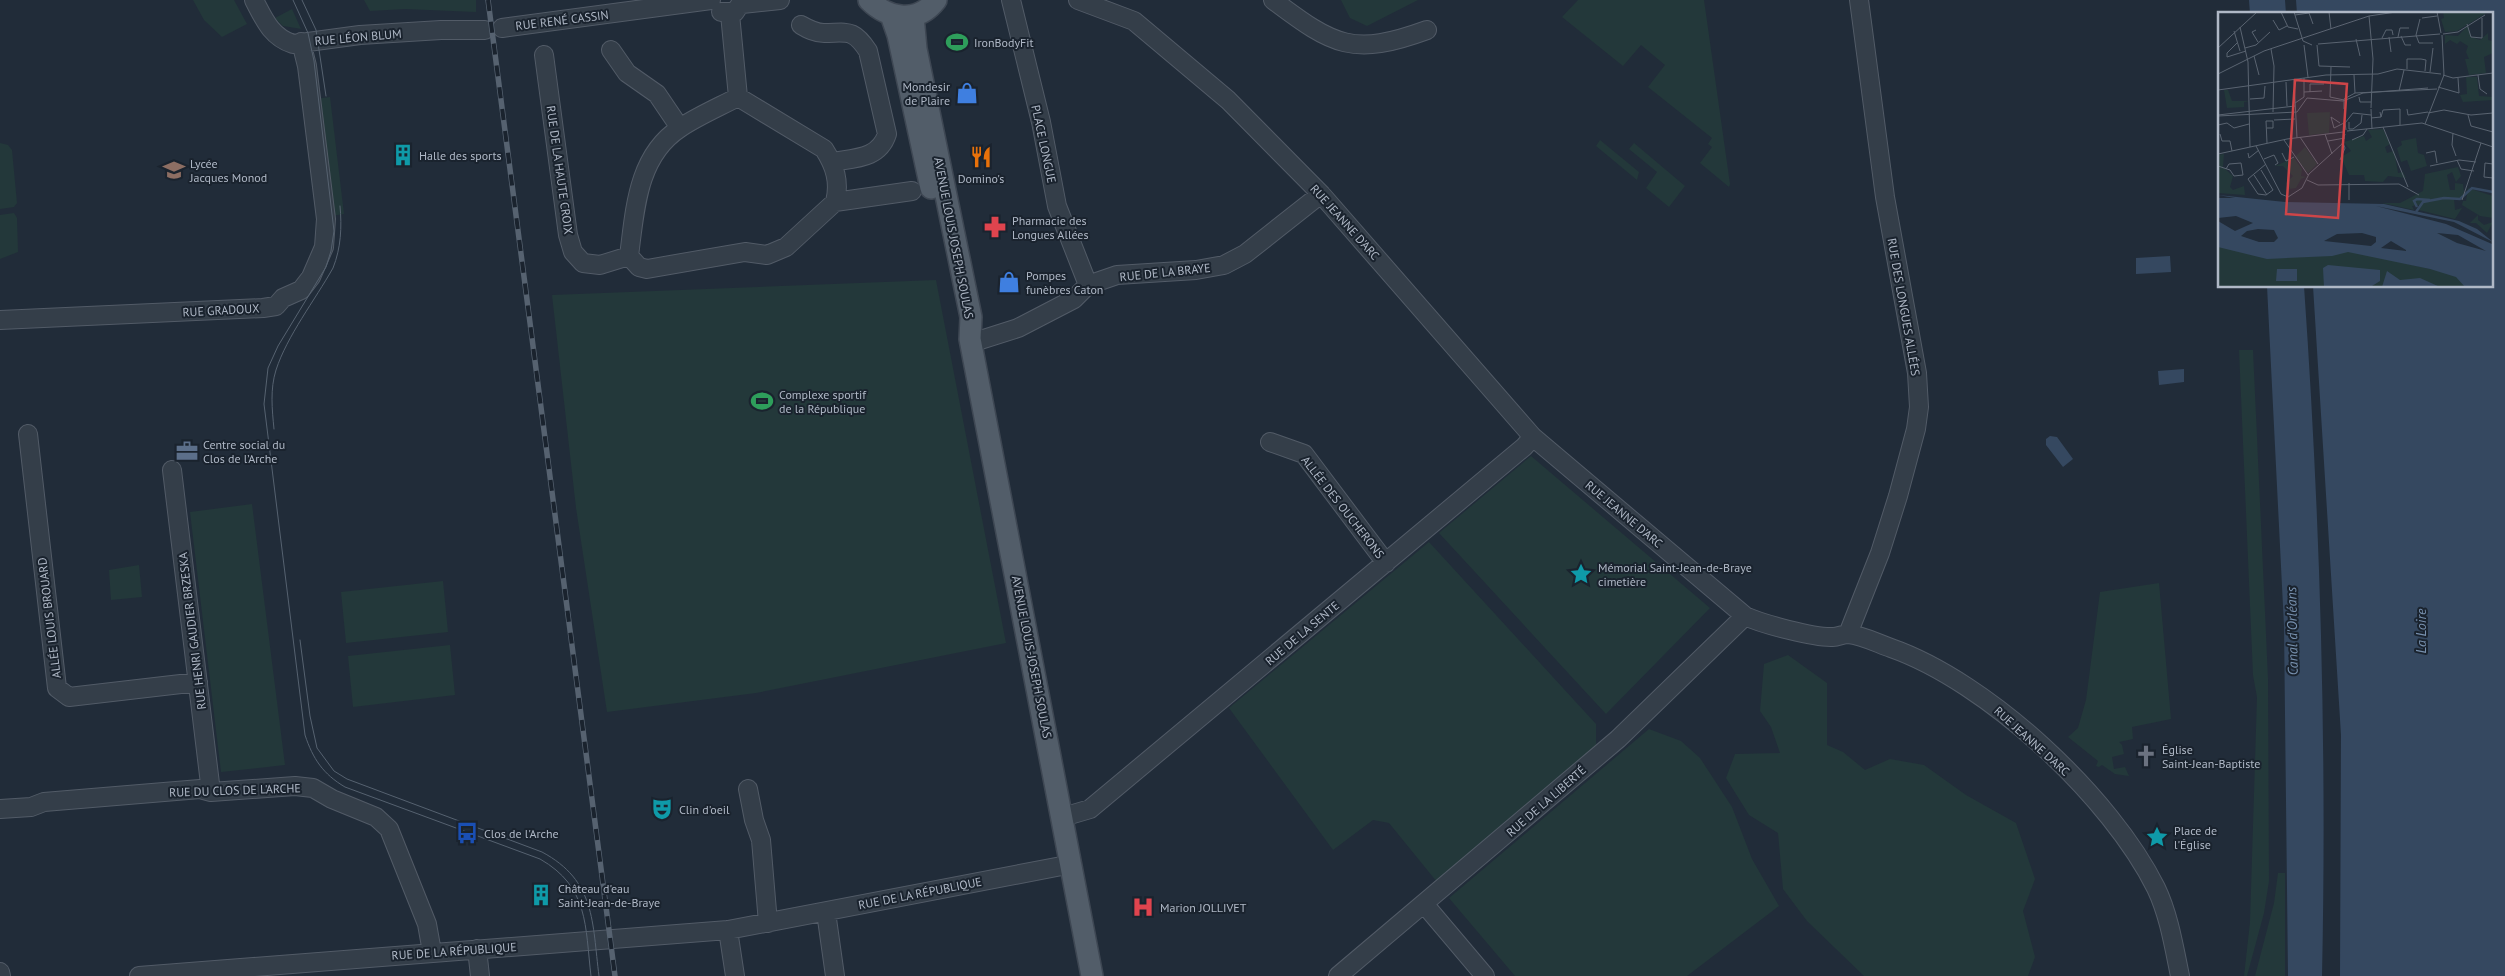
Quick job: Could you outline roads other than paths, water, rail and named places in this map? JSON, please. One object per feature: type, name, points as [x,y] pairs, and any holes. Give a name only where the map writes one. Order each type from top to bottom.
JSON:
[{"type":"main road","points":[[869,0],[891,16],[914,16],[925,10],[936,0]]},
{"type":"main road","name":"AVENUE LOUIS JOSEPH SOULAS","points":[[891,16],[898,35],[960,320],[971,341]]},
{"type":"main road","name":"AVENUE LOUIS JOSEPH SOULAS","points":[[914,16],[916,49],[971,317],[971,341]]},
{"type":"main road","name":"AVENUE LOUIS-JOSEPH SOULAS","points":[[971,341],[1092,976]]},
{"type":"street","points":[[254,0],[272,33],[292,42]]},
{"type":"street","points":[[712,0],[716,9],[780,0]]},
{"type":"street","name":"RUE RENÉ CASSIN","points":[[493,29],[712,0]]},
{"type":"street","name":"PLACE LONGUE","points":[[1011,0],[1041,122],[1057,206],[1088,285]]},
{"type":"street","name":"RUE JEANNE D'ARC","points":[[1078,0],[1122,10],[1228,100],[1321,194],[1533,437],[1745,616],[1761,623],[1832,637],[1848,634],[1894,649],[1937,669],[2002,711],[2086,790],[2126,840],[2156,887],[2171,936],[2180,976]]},
{"type":"street","points":[[1273,0],[1312,29],[1342,43],[1373,45],[1396,41],[1427,30]]},
{"type":"street","name":"RUE DES LONGUES ALLÉES","points":[[1848,634],[1880,553],[1895,506],[1916,429],[1919,407],[1917,373],[1885,197],[1859,0]]},
{"type":"street","points":[[738,6],[738,97]]},
{"type":"street","points":[[801,25],[815,32],[841,31],[852,33],[860,39],[868,51],[887,134],[884,144],[870,156],[832,162]]},
{"type":"street","name":"RUE LÉON BLUM","points":[[292,42],[441,30],[493,29]]},
{"type":"street","name":"RUE GRADOUX","points":[[0,320],[276,306],[284,298],[301,290],[311,277],[319,261],[326,230],[307,66],[292,42]]},
{"type":"street","points":[[611,50],[627,73],[657,94],[680,128]]},
{"type":"street","name":"RUE DE LA HAUTE CROIX","points":[[544,56],[568,236],[573,252],[583,263],[600,265],[629,256]]},
{"type":"street","points":[[738,97],[680,128],[667,138],[648,165],[638,194],[629,256],[639,267],[647,268],[745,252],[767,255],[786,247],[835,202],[912,191]]},
{"type":"street","points":[[738,97],[824,149],[832,162],[837,176],[835,202]]},
{"type":"street","name":"RUE DE LA BRAYE","points":[[971,341],[1018,328],[1074,299],[1088,285],[1117,275],[1196,270],[1224,265],[1246,254],[1321,194]]},
{"type":"street","name":"ALLÉE LOUIS BROUARD","points":[[28,434],[57,688],[69,698],[198,682]]},
{"type":"street","name":"RUE DE LA SENTE","points":[[1063,817],[1090,809],[1386,563],[1524,447],[1533,437]]},
{"type":"street","name":"ALLÉE DES OUCHERONS","points":[[1270,442],[1304,454],[1386,563]]},
{"type":"street","name":"RUE HENRI GAUDIER BRZESKA","points":[[172,470],[211,792]]},
{"type":"street","name":"RUE DE LA LIBERTÉ","points":[[1338,976],[1621,737],[1745,616]]},
{"type":"street","name":"RUE DU CLOS DE L'ARCHE","points":[[0,809],[31,807],[44,802],[63,800],[200,789],[211,792],[295,786],[313,788],[332,799],[376,817],[389,829],[428,924],[432,952]]},
{"type":"street","points":[[748,789],[754,820],[761,840],[768,923]]},
{"type":"street","name":"RUE DE LA RÉPUBLIQUE","points":[[139,976],[728,930],[1072,864]]},
{"type":"street","points":[[1425,904],[1485,976]]},
{"type":"street","points":[[826,912],[835,976]]},
{"type":"street","points":[[728,930],[735,976]]},
{"type":"street","points":[[477,949],[480,976]]},
{"type":"street","points":[[0,972],[1,976]]},
{"type":"water","points":[[2249,0],[2285,0],[2286,12],[2250,12]]},
{"type":"water","name":"La Loire","points":[[2296,0],[2505,0],[2505,976],[2340,976],[2341,735],[2313,288],[2492,288],[2492,12],[2297,12]]},
{"type":"water","points":[[2170,256],[2171,272],[2136,274],[2136,258]]},
{"type":"water","name":"Canal d'Orléans","points":[[2267,288],[2304,288],[2310,372],[2321,631],[2324,803],[2322,976],[2288,976],[2284,626]]},
{"type":"water","points":[[2184,369],[2184,382],[2159,385],[2158,371]]},
{"type":"water","points":[[2050,436],[2057,437],[2073,459],[2063,467],[2046,445],[2046,439]]},
{"type":"tram line","points":[[293,0],[308,33],[314,61],[334,231],[326,267],[278,346],[268,368],[264,404],[305,735],[315,759],[331,777],[345,787],[540,859],[556,870],[568,882],[582,909],[591,976]]},
{"type":"tram line","points":[[302,0],[316,30],[326,96]]},
{"type":"tram line","points":[[274,429],[272,392],[276,370],[294,331],[333,268],[338,253],[340,237],[340,206]]},
{"type":"tram line","points":[[300,640],[310,716],[317,748],[334,771],[347,779],[542,852],[560,863],[573,876],[582,890],[588,905],[595,938],[599,976]]},
{"type":"railway","points":[[488,0],[615,976]]},
{"type":"place","name":"IronBodyFit","points":[[957,42]]},
{"type":"place","name":"Mondesir de Plaire","points":[[967,93]]},
{"type":"place","name":"Halle des sports","points":[[403,155]]},
{"type":"place","name":"Domino's","points":[[981,157]]},
{"type":"place","name":"Lycée Jacques Monod","points":[[174,170]]},
{"type":"place","name":"Pharmacie des Longues Allées","points":[[995,227]]},
{"type":"place","name":"Pompes funèbres Caton","points":[[1009,282]]},
{"type":"place","name":"Complexe sportif de la République","points":[[762,401]]},
{"type":"place","name":"Centre social du Clos de l’Arche","points":[[187,451]]},
{"type":"place","name":"Mémorial Saint-Jean-de-Braye cimetière","points":[[1581,574]]},
{"type":"place","name":"Église Saint-Jean-Baptiste","points":[[2146,756]]},
{"type":"place","name":"Clin d'oeil","points":[[662,809]]},
{"type":"place","name":"Clos de l'Arche","points":[[467,833]]},
{"type":"place","name":"Place de l'Église","points":[[2157,837]]},
{"type":"place","name":"Château d'eau Saint-Jean-de-Braye","points":[[541,895]]},
{"type":"place","name":"Marion JOLLIVET","points":[[1143,907]]}]
